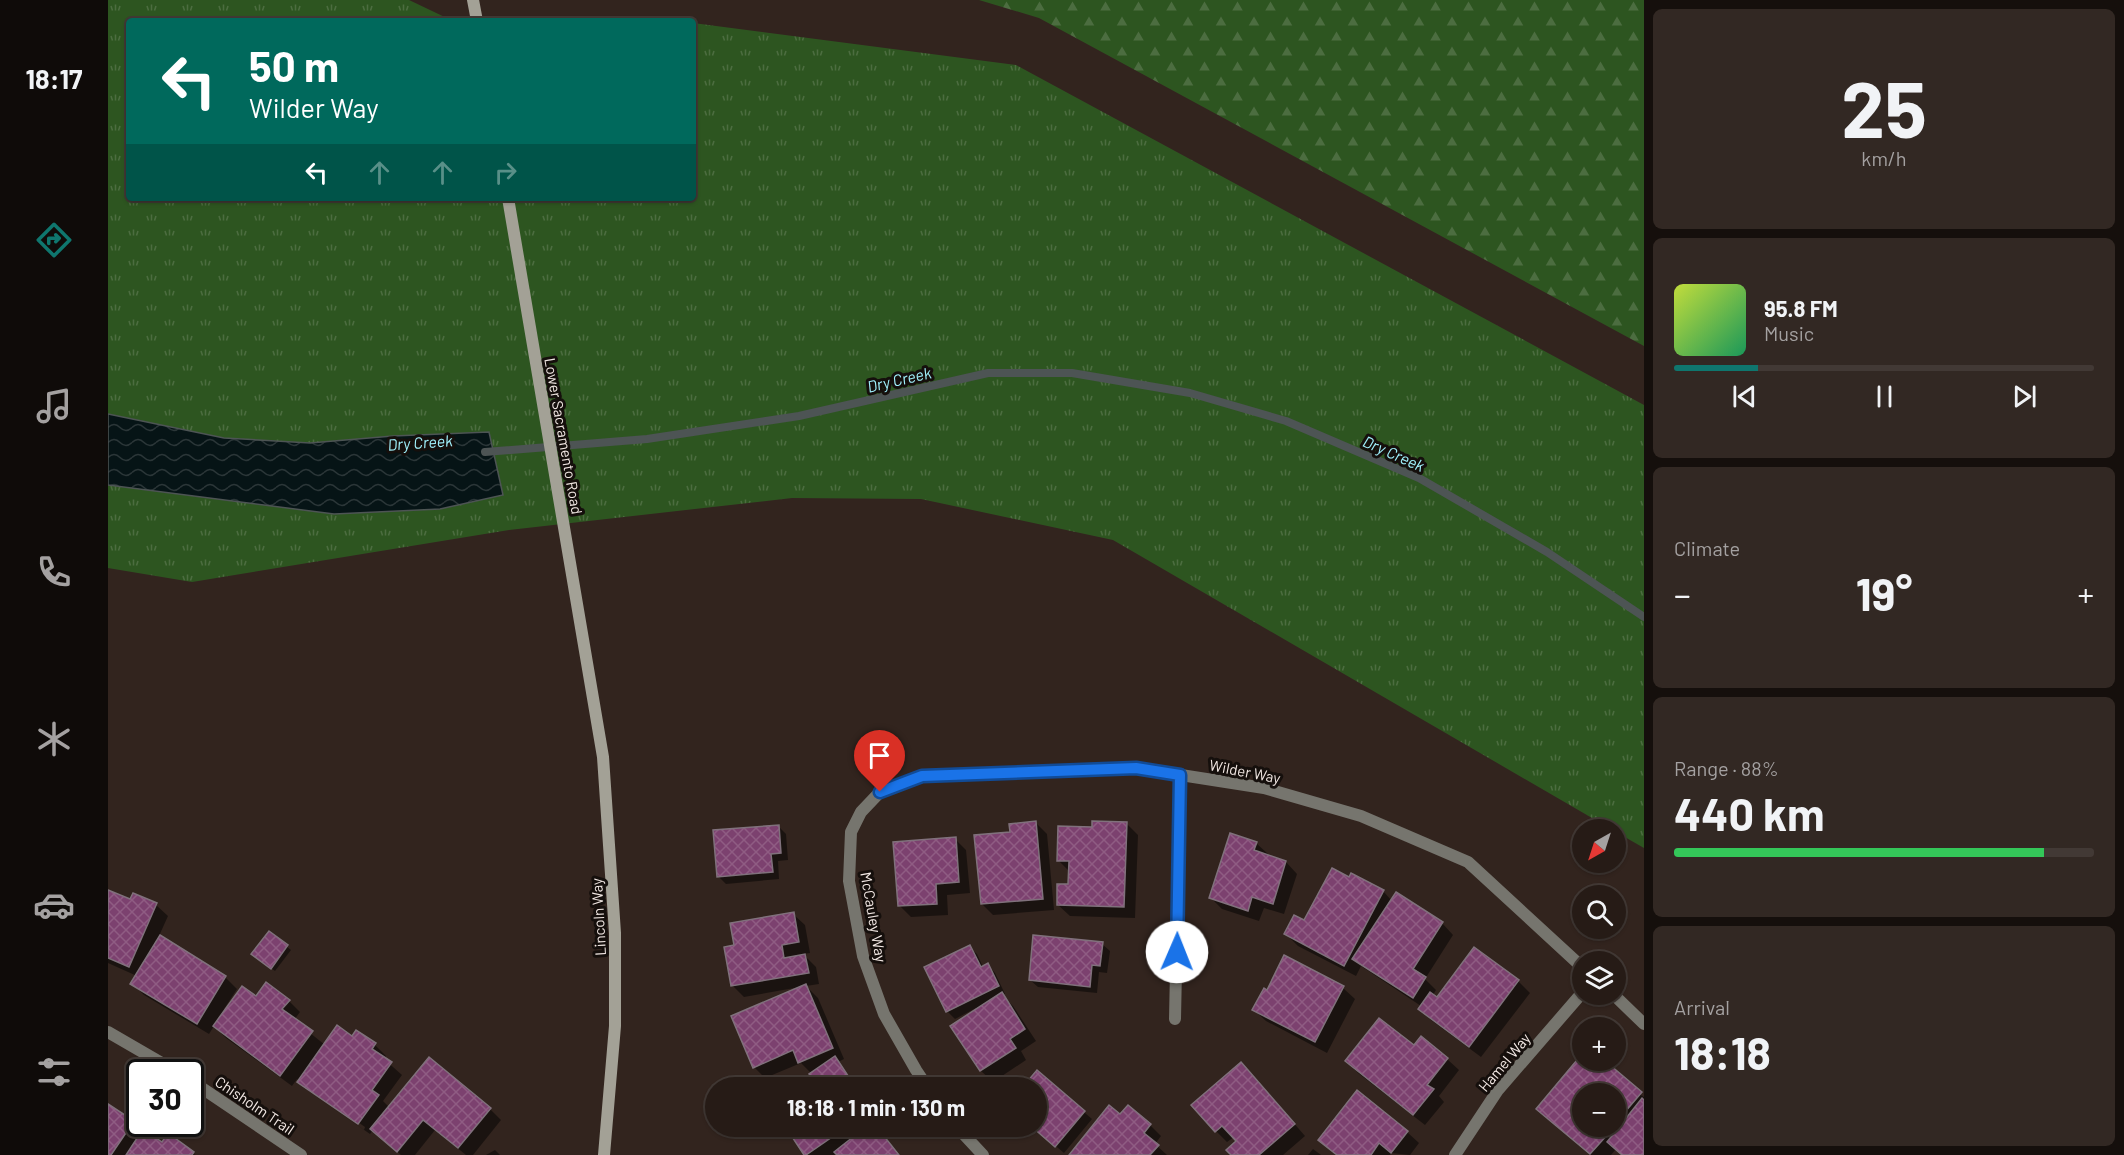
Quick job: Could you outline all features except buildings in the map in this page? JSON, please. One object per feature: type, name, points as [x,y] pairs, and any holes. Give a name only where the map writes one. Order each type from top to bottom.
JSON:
[{"type":"main road","points":[[473,0],[476,18]]},
{"type":"main road","name":"Lower Sacramento Road","points":[[509,201],[590,679]]},
{"type":"main road","name":"Lincoln Way","points":[[590,679],[603,757],[615,933],[615,1026],[604,1155]]},
{"type":"street","name":"Wilder Way","points":[[861,812],[880,792],[922,776],[1136,768],[1264,788],[1361,816],[1468,862],[1572,958]]},
{"type":"street","points":[[1175,1019],[1180,775]]},
{"type":"street","name":"McCauley Way","points":[[861,812],[851,832],[849,881],[863,956],[884,1014],[921,1077]]},
{"type":"street","name":"Hamel Way","points":[[1455,1155],[1498,1090],[1572,1005]]},
{"type":"street","points":[[1624,1005],[1644,1024]]},
{"type":"street","points":[[108,1032],[155,1059]]},
{"type":"street","name":"Chisholm Trail","points":[[204,1089],[301,1155]]},
{"type":"street","points":[[966,1137],[983,1155]]},
{"type":"green space","points":[[108,0],[409,0],[447,18],[126,18],[126,201],[696,201],[696,23],[1016,65],[1644,405],[1644,848],[1626,838],[1626,819],[1594,819],[1113,540],[921,499],[792,498],[509,530],[192,582],[108,568]]},
{"type":"green space","points":[[979,0],[1644,0],[1644,346],[1039,18]]},
{"type":"water","points":[[108,414],[224,438],[310,443],[393,436],[489,432],[503,495],[440,509],[334,514],[108,485]]},
{"type":"waterway","name":"Dry Creek","points":[[485,452],[647,439],[799,416],[988,373],[1072,373],[1190,393],[1286,421],[1419,478],[1547,552],[1644,617]]},
{"type":"route","points":[[880,792],[922,776],[1136,768],[1180,775],[1177,952]]}]
